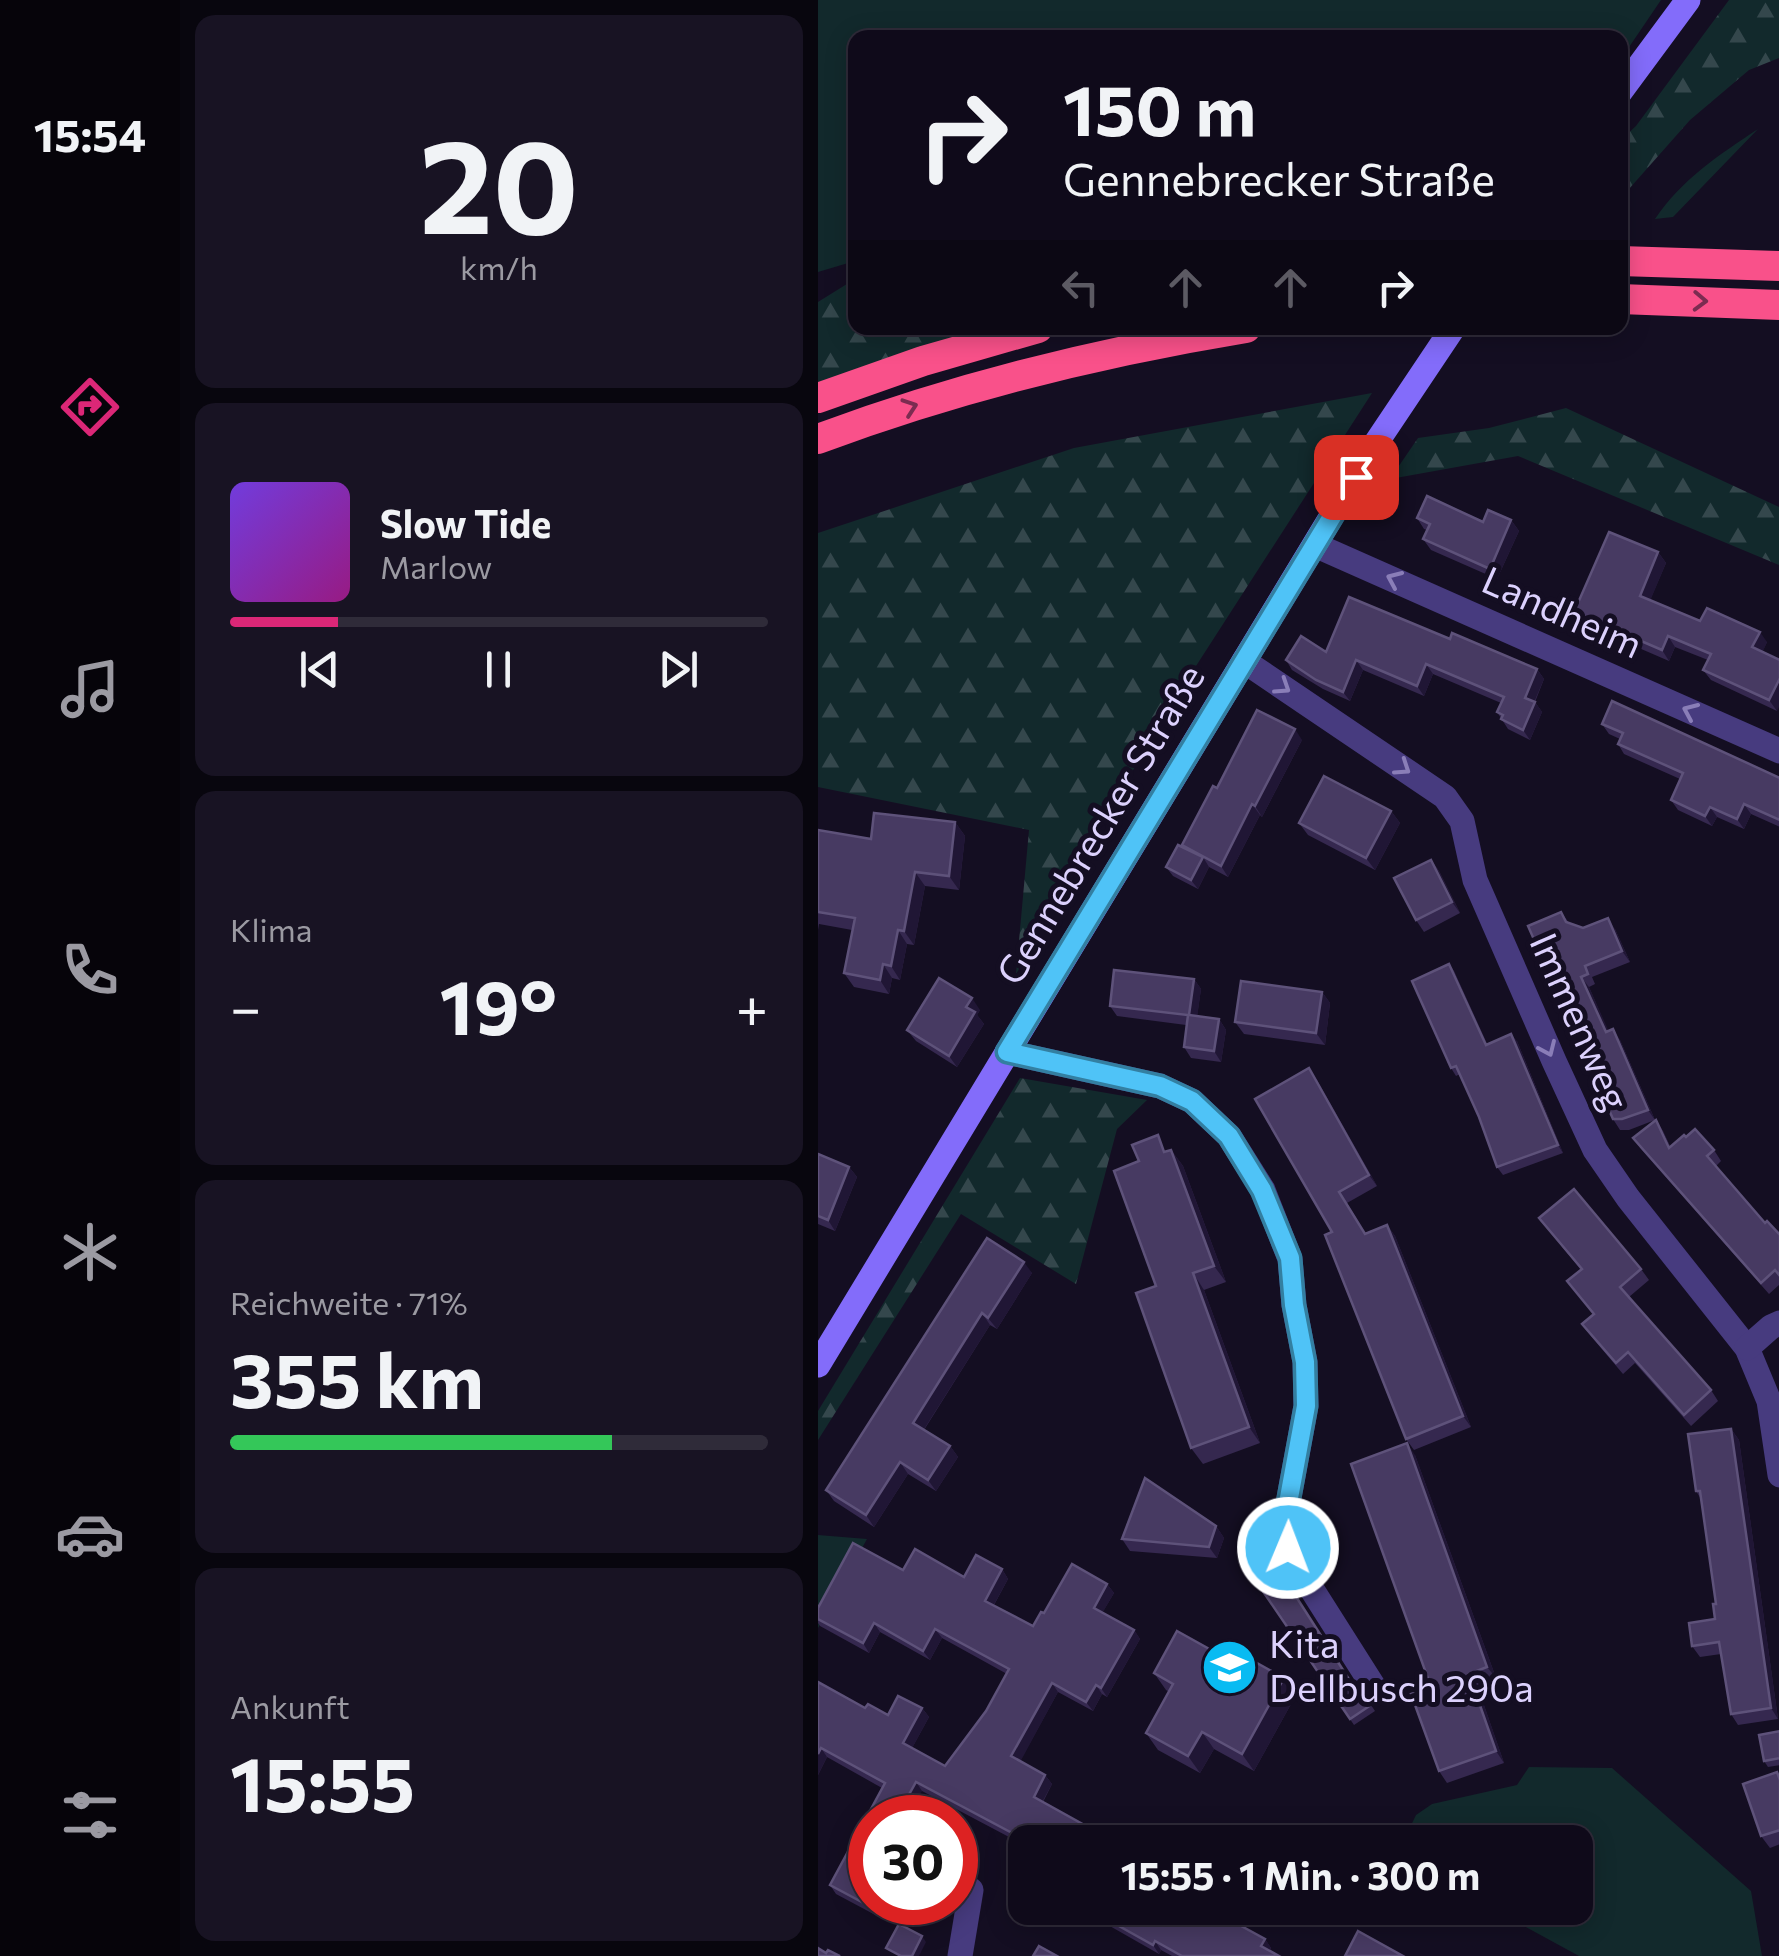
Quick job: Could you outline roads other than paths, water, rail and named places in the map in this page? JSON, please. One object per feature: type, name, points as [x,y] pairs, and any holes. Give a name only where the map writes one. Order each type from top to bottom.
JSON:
[{"type":"highway","points":[[1628,261],[1780,266]]},
{"type":"highway","points":[[1628,298],[1780,305]]},
{"type":"highway","points":[[818,398],[923,361],[1014,335]]},
{"type":"highway","points":[[818,439],[931,400],[1040,369],[1202,335]]},
{"type":"main road","points":[[1628,81],[1688,0]]},
{"type":"main road","name":"Gennebrecker Straße","points":[[818,1365],[1376,443],[1448,335]]},
{"type":"street","name":"Landheim","points":[[1314,545],[1780,751]]},
{"type":"street","name":"Immenweg","points":[[1244,662],[1445,797],[1462,821],[1475,880],[1596,1150],[1628,1198],[1747,1348],[1769,1401],[1780,1476]]},
{"type":"street","points":[[1007,1052],[1160,1086],[1192,1101],[1229,1136],[1262,1190],[1290,1258],[1305,1362],[1306,1406],[1286,1514],[1288,1548],[1377,1692]]},
{"type":"street","points":[[1747,1348],[1780,1322]]},
{"type":"street","points":[[960,1956],[965,1925]]},
{"type":"place","name":"Kita Dellbusch 290a","points":[[1230,1667]]}]
